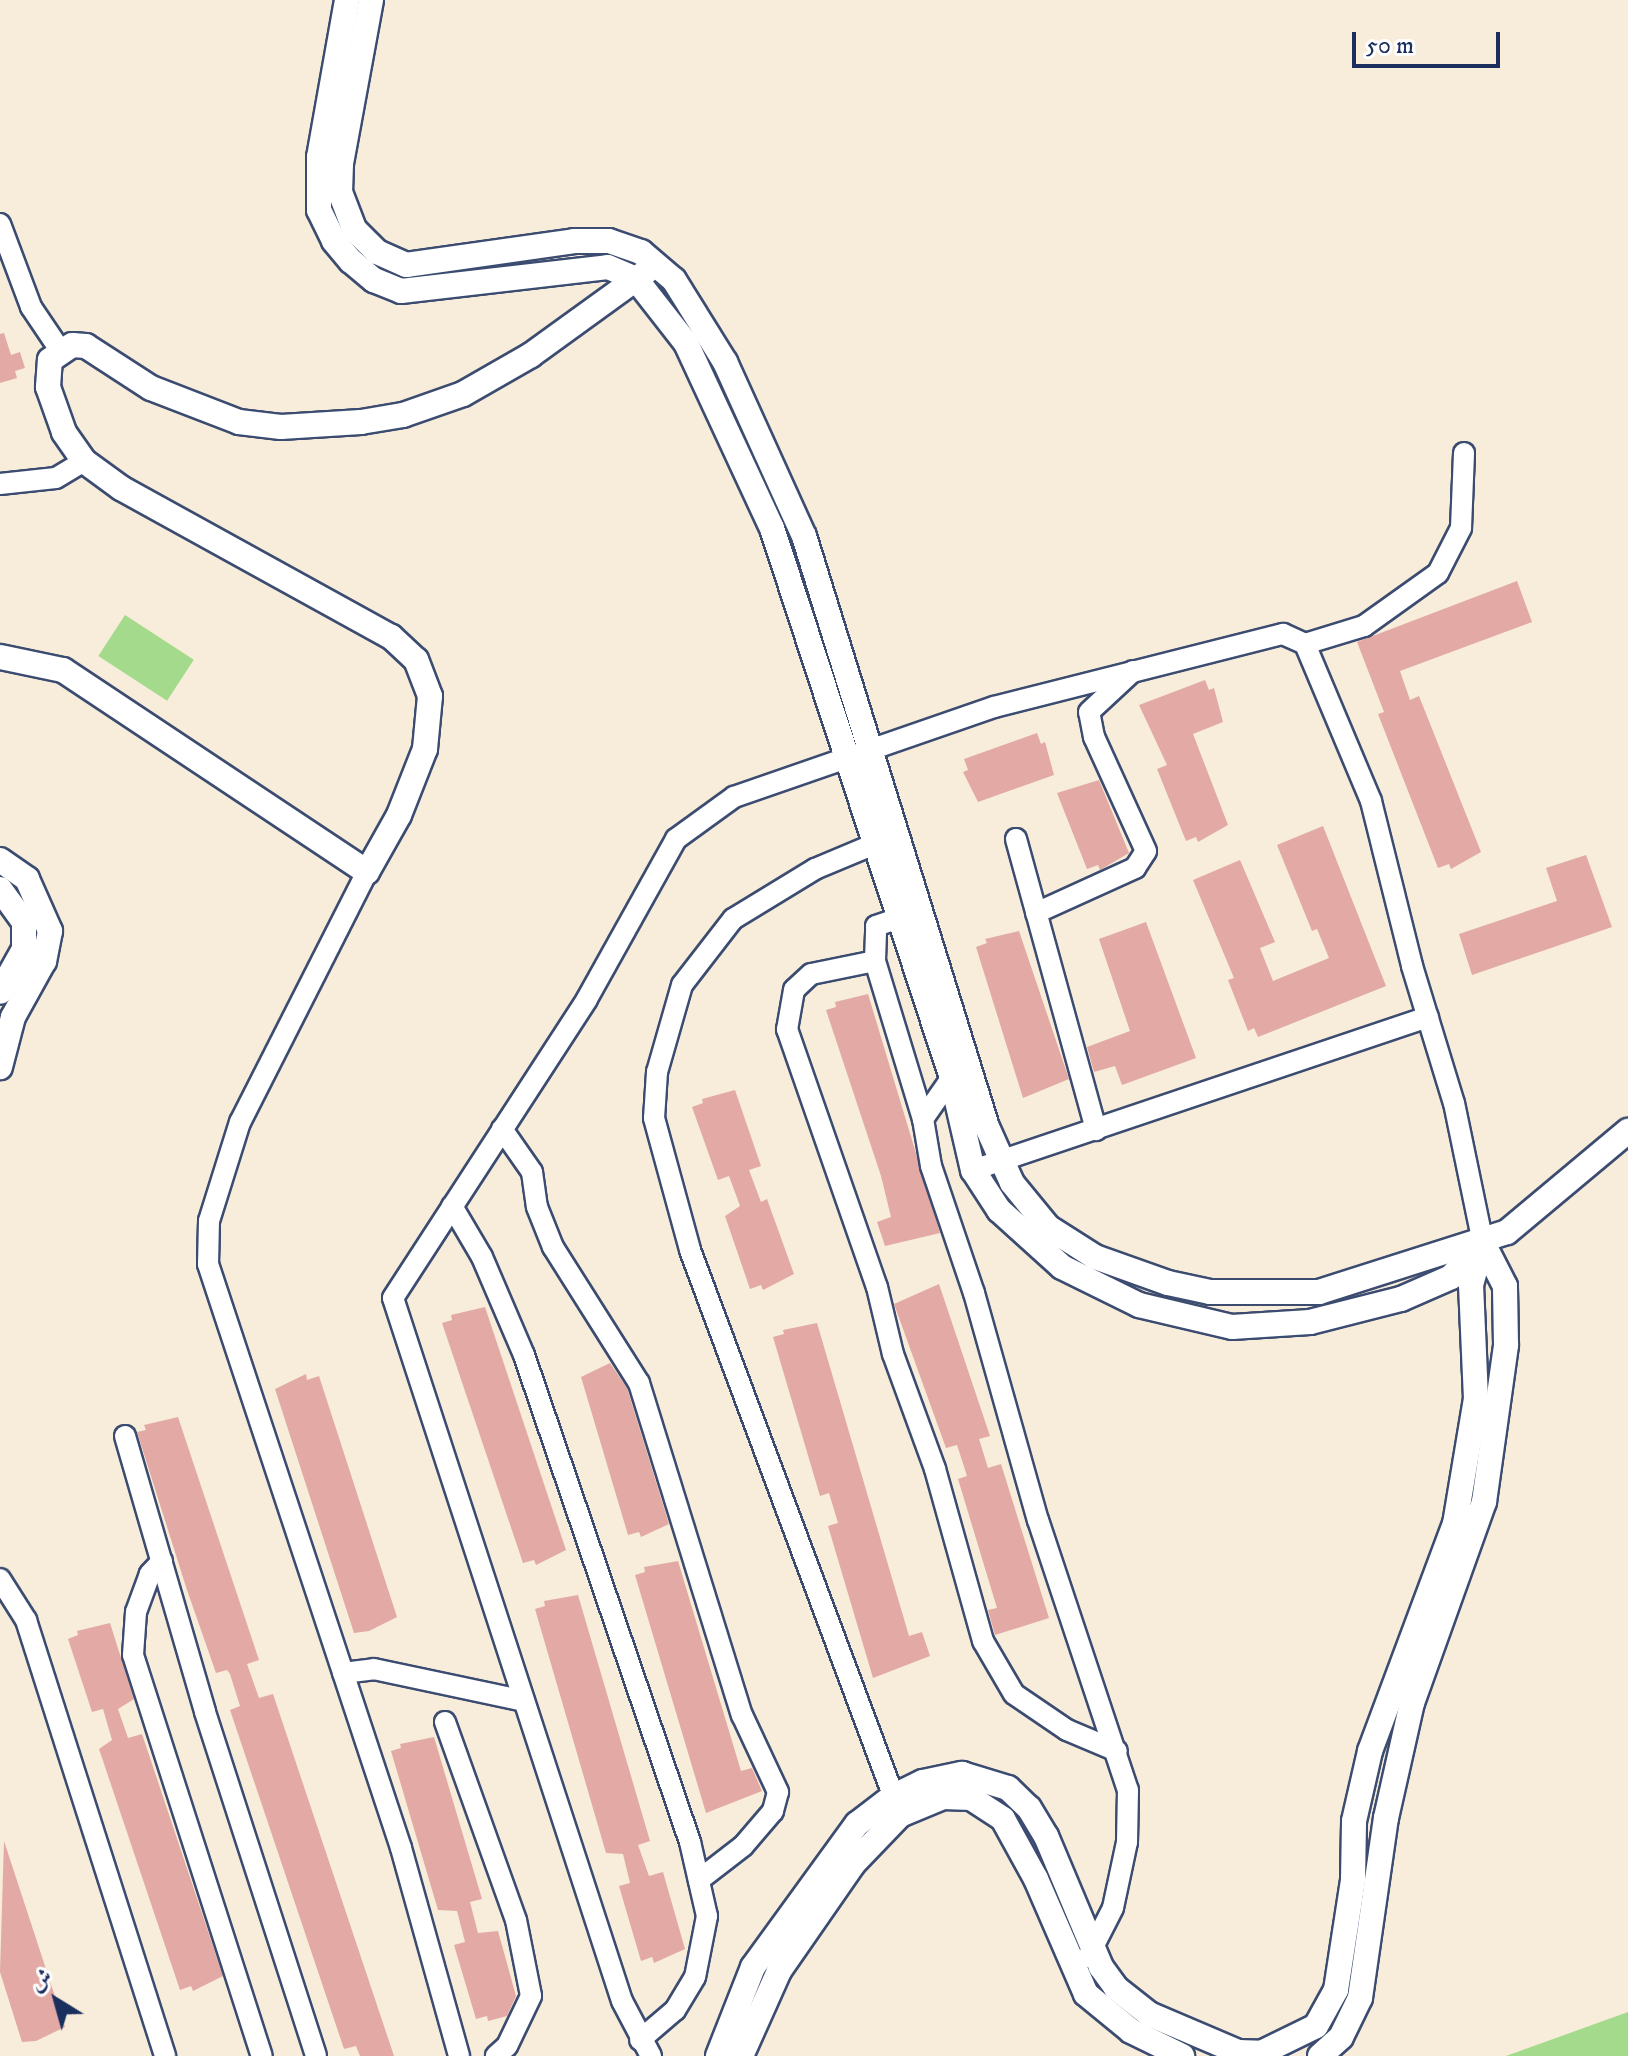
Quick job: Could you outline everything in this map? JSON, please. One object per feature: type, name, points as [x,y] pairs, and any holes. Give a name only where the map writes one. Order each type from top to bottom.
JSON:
[{"type":"street","points":[[347,0],[319,157],[319,210],[334,241],[351,261],[374,280],[401,291],[590,266],[608,267],[636,279],[686,343],[772,528],[857,753],[896,835],[960,1067],[973,1170],[999,1210],[1062,1267],[1139,1305],[1232,1327],[1310,1322],[1401,1299],[1451,1277],[1483,1243]]},
{"type":"street","points":[[371,0],[340,192],[354,229],[377,252],[406,265],[574,241],[609,241],[641,252],[674,280],[725,362],[804,536],[857,753],[872,844],[896,919],[1012,1183],[1060,1234],[1133,1274],[1210,1292],[1319,1292],[1362,1281],[1448,1247],[1483,1243],[1507,1232],[1628,1131]]},
{"type":"street","points":[[0,224],[31,307],[60,350]]},
{"type":"street","points":[[459,2056],[401,1848],[208,1264],[209,1221],[240,1122],[399,815],[425,749],[430,696],[416,660],[391,637],[121,488],[84,461],[64,432],[46,373],[60,350],[86,346],[151,388],[239,422],[281,427],[361,422],[403,415],[463,394],[531,355],[656,265]]},
{"type":"street","points":[[452,1206],[482,1257],[556,1445],[699,1880],[707,1916],[695,1977],[646,2048],[622,2001],[393,1298],[452,1206],[587,999],[676,839],[734,797],[994,707],[1283,634],[1305,644],[1364,626],[1438,573],[1461,528],[1464,453]]},
{"type":"street","points":[[0,484],[56,478],[84,461]]},
{"type":"street","points":[[1305,644],[1371,801],[1454,1103],[1483,1243],[1505,1286],[1506,1345],[1484,1502],[1412,1703],[1386,1818],[1360,1998],[1341,2037],[1320,2056]]},
{"type":"street","points":[[0,657],[63,670],[367,872]]},
{"type":"street","points":[[1036,913],[1135,868],[1146,851],[1094,737],[1089,712],[1135,669]]},
{"type":"street","points":[[896,835],[762,900],[733,919],[682,985],[657,1072],[654,1118],[690,1250],[896,1806]]},
{"type":"street","points":[[1016,839],[1096,1130]]},
{"type":"street","points":[[0,860],[27,879],[50,931],[44,961],[13,1017],[2,1053]]},
{"type":"street","points":[[0,889],[24,922],[24,949],[0,992]]},
{"type":"street","points":[[896,919],[876,926],[875,961],[923,1119],[931,1166],[974,1293],[1038,1520],[1128,1790],[1127,1842],[1113,1908],[1077,1978]]},
{"type":"street","points":[[875,961],[811,974],[794,990],[787,1029],[877,1287],[893,1354],[935,1469],[983,1641],[1014,1694],[1067,1730],[1117,1751]]},
{"type":"street","points":[[973,1170],[1428,1017]]},
{"type":"street","points":[[923,1119],[960,1067]]},
{"type":"street","points":[[502,1129],[532,1172],[537,1207],[553,1247],[639,1383],[737,1700],[778,1792],[773,1811],[743,1846],[699,1880]]},
{"type":"street","points":[[741,2056],[790,1952],[896,1806],[923,1782],[962,1774],[1008,1788],[1046,1836],[1092,1950],[1116,1988],[1149,2014],[1238,2052],[1261,2053],[1290,2044],[1316,2026],[1336,1990],[1353,1880],[1354,1821],[1370,1751],[1455,1524],[1476,1399],[1471,1285],[1483,1243]]},
{"type":"street","points":[[125,1436],[316,2056]]},
{"type":"street","points":[[162,1561],[150,1574],[136,1612],[133,1655],[262,2056]]},
{"type":"street","points":[[0,1579],[26,1620],[165,2056]]},
{"type":"street","points":[[343,1673],[386,1671],[524,1701]]},
{"type":"street","points":[[445,1722],[516,1920],[531,1996],[507,2046],[496,2056]]},
{"type":"street","points":[[718,2056],[753,1967],[773,1935],[857,1824],[896,1806],[943,1797],[971,1798],[990,1806],[1014,1833],[1077,1978],[1111,2018],[1182,2056]]},
{"type":"green space","points":[[125,615],[194,660],[167,701],[98,656]]},
{"type":"green space","points":[[1628,2012],[1628,2056],[1506,2056]]},
{"type":"building","points":[[4,333],[11,355],[20,352],[25,368],[15,371],[17,378],[0,383],[0,334]]},
{"type":"building","points":[[1517,581],[1532,622],[1400,671],[1410,700],[1419,696],[1481,852],[1451,869],[1449,864],[1438,868],[1378,714],[1384,712],[1357,642]]},
{"type":"building","points":[[1205,680],[1209,690],[1214,688],[1223,722],[1193,734],[1228,825],[1198,842],[1196,837],[1186,841],[1157,769],[1167,765],[1139,705]]},
{"type":"building","points":[[1037,733],[1041,744],[1045,742],[1054,775],[978,802],[963,772],[968,770],[964,759]]},
{"type":"building","points":[[1099,780],[1129,853],[1100,870],[1098,865],[1087,869],[1057,793]]},
{"type":"building","points":[[1323,826],[1386,986],[1258,1037],[1254,1028],[1248,1031],[1228,980],[1234,978],[1193,880],[1240,860],[1275,942],[1260,948],[1273,981],[1329,958],[1317,929],[1312,931],[1277,845]]},
{"type":"building","points":[[1586,855],[1612,927],[1472,975],[1459,934],[1557,901],[1546,868]]},
{"type":"building","points":[[1146,922],[1196,1058],[1122,1085],[1115,1066],[1094,1072],[1087,1047],[1130,1031],[1099,939]]},
{"type":"building","points":[[1019,931],[1069,1079],[1023,1098],[976,947],[987,943],[985,939]]},
{"type":"building","points":[[868,994],[940,1233],[885,1246],[877,1222],[891,1217],[881,1176],[826,1010],[836,1007],[835,1002]]},
{"type":"building","points":[[735,1090],[761,1166],[749,1170],[761,1202],[767,1199],[794,1274],[763,1290],[761,1285],[750,1289],[725,1216],[740,1206],[729,1176],[718,1180],[692,1107],[703,1103],[702,1099]]},
{"type":"building","points":[[939,1284],[990,1436],[979,1439],[988,1468],[1001,1464],[1049,1618],[995,1635],[988,1610],[997,1608],[958,1479],[967,1476],[957,1445],[946,1448],[894,1304]]},
{"type":"building","points":[[485,1307],[566,1550],[536,1565],[534,1560],[523,1563],[442,1323],[452,1320],[451,1315]]},
{"type":"building","points":[[817,1323],[909,1636],[922,1632],[930,1656],[873,1678],[828,1526],[838,1523],[829,1493],[820,1496],[773,1337],[784,1334],[783,1330]]},
{"type":"building","points":[[610,1363],[627,1388],[669,1524],[641,1537],[639,1532],[628,1535],[581,1377]]},
{"type":"building","points":[[306,1374],[307,1380],[319,1376],[397,1617],[369,1631],[354,1633],[275,1389]]},
{"type":"building","points":[[178,1417],[259,1660],[247,1664],[259,1698],[273,1694],[394,2056],[360,2056],[356,2046],[344,2049],[230,1710],[240,1706],[230,1674],[227,1670],[216,1673],[187,1590],[137,1432],[146,1430],[144,1425]]},
{"type":"building","points":[[678,1561],[741,1771],[752,1768],[762,1791],[706,1813],[635,1575],[645,1572],[644,1567]]},
{"type":"building","points":[[578,1595],[650,1841],[638,1845],[649,1876],[663,1872],[685,1949],[654,1963],[652,1957],[641,1961],[619,1886],[630,1883],[623,1854],[606,1853],[535,1609],[545,1606],[544,1601]]},
{"type":"building","points":[[110,1623],[134,1699],[118,1709],[128,1738],[142,1734],[223,1976],[193,1991],[191,1986],[180,1990],[99,1749],[112,1740],[103,1709],[92,1712],[68,1639],[78,1635],[77,1631]]},
{"type":"building","points":[[434,1737],[482,1899],[470,1902],[478,1933],[498,1931],[516,1996],[507,2016],[488,2021],[487,2016],[476,2019],[454,1945],[465,1942],[457,1911],[438,1910],[391,1751],[401,1748],[400,1744]]},
{"type":"building","points":[[4,1841],[65,2027],[36,2041],[22,2042],[0,1972]]}]
